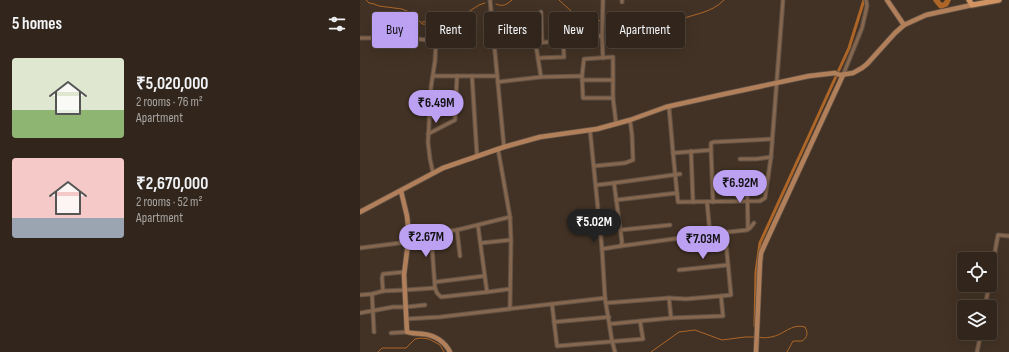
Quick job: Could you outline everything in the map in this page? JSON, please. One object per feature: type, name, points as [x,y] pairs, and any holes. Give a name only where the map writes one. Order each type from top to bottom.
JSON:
[{"type":"main road","points":[[887,0],[904,25]]},
{"type":"main road","points":[[360,212],[443,168],[504,147],[540,137],[590,130],[630,120],[669,107],[720,95],[809,76],[835,73],[841,75],[856,71],[867,64],[904,25],[926,15],[970,2],[998,0]]},
{"type":"main road","points":[[756,350],[761,253],[841,75]]},
{"type":"main road","points":[[401,190],[407,216],[409,235],[404,272],[407,332],[426,334],[436,337],[447,346],[450,352]]},
{"type":"street","points":[[602,0],[603,58]]},
{"type":"street","points":[[669,107],[678,202],[760,201],[764,199],[766,195],[771,157],[783,0]]},
{"type":"street","points":[[841,75],[862,28],[866,16],[866,0]]},
{"type":"street","points":[[491,1],[504,147]]},
{"type":"street","points":[[541,12],[542,42]]},
{"type":"street","points":[[598,36],[602,36]]},
{"type":"street","points":[[360,38],[408,38],[426,40]]},
{"type":"street","points":[[541,77],[537,43],[549,42]]},
{"type":"street","points":[[434,173],[430,159],[428,134],[435,48]]},
{"type":"street","points":[[538,58],[564,57],[563,48]]},
{"type":"street","points":[[613,98],[583,98],[582,76],[584,59],[613,57],[613,98],[616,123]]},
{"type":"street","points":[[433,76],[497,76]]},
{"type":"street","points":[[428,134],[456,120],[457,76]]},
{"type":"street","points":[[472,76],[477,156]]},
{"type":"street","points":[[498,82],[541,77],[582,76]]},
{"type":"street","points":[[582,80],[613,80]]},
{"type":"street","points":[[594,166],[625,163],[633,160],[630,120]]},
{"type":"street","points":[[590,130],[597,185],[605,298],[615,352]]},
{"type":"street","points":[[713,202],[711,143],[772,139]]},
{"type":"street","points":[[498,149],[510,217],[510,309]]},
{"type":"street","points":[[673,153],[711,150]]},
{"type":"street","points":[[691,151],[693,202]]},
{"type":"street","points":[[740,159],[771,157]]},
{"type":"street","points":[[597,185],[680,174]]},
{"type":"street","points":[[733,177],[747,179],[768,178]]},
{"type":"street","points":[[747,179],[748,229]]},
{"type":"street","points":[[614,183],[622,246]]},
{"type":"street","points":[[616,200],[677,193]]},
{"type":"street","points":[[707,202],[710,234]]},
{"type":"street","points":[[409,235],[457,230],[510,217]]},
{"type":"street","points":[[602,249],[747,230],[754,223]]},
{"type":"street","points":[[620,230],[670,225]]},
{"type":"street","points":[[478,226],[487,292]]},
{"type":"street","points":[[457,230],[460,256]]},
{"type":"street","points":[[431,233],[435,288],[440,297],[510,289]]},
{"type":"street","points":[[606,303],[731,295],[725,233]]},
{"type":"street","points":[[995,252],[998,235],[1009,236]]},
{"type":"street","points":[[480,242],[511,240]]},
{"type":"street","points":[[360,248],[408,242]]},
{"type":"street","points":[[679,270],[728,265]]},
{"type":"street","points":[[383,291],[383,274],[404,272]]},
{"type":"street","points":[[435,282],[484,276]]},
{"type":"street","points":[[360,295],[383,291],[435,288]]},
{"type":"street","points":[[372,294],[374,332]]},
{"type":"street","points":[[610,324],[671,318],[722,316],[721,296]]},
{"type":"street","points":[[406,319],[440,317],[605,298]]},
{"type":"street","points":[[669,298],[671,318]]},
{"type":"street","points":[[552,304],[557,346],[643,339],[640,321]]},
{"type":"street","points":[[360,313],[393,307],[425,305]]},
{"type":"street","points":[[554,322],[609,317]]},
{"type":"street","points":[[391,333],[407,332]]},
{"type":"street","points":[[977,352],[980,340]]},
{"type":"waterway","points":[[366,0],[369,3],[379,6],[402,9],[412,13],[422,24],[464,16],[479,5],[485,3]]},
{"type":"waterway","points":[[496,4],[504,5],[512,0]]},
{"type":"waterway","points":[[559,0],[582,21],[619,21],[626,19],[633,21],[643,30],[648,32],[655,32],[663,26],[666,21],[674,22],[707,11],[719,5],[724,0]]},
{"type":"waterway","points":[[755,326],[756,272],[760,243],[849,48],[864,0]]},
{"type":"waterway","points":[[936,0],[941,6],[946,4],[948,0]]},
{"type":"waterway","points":[[422,22],[426,21]]},
{"type":"waterway","points":[[758,337],[764,338],[776,336],[792,328],[800,326],[805,327],[807,333],[805,338],[802,341],[793,341],[787,352]]},
{"type":"waterway","points":[[651,352],[679,332],[695,330],[722,340],[754,337]]},
{"type":"waterway","points":[[378,352],[382,348],[406,348],[415,339],[421,338],[429,339],[440,345],[444,352]]}]
